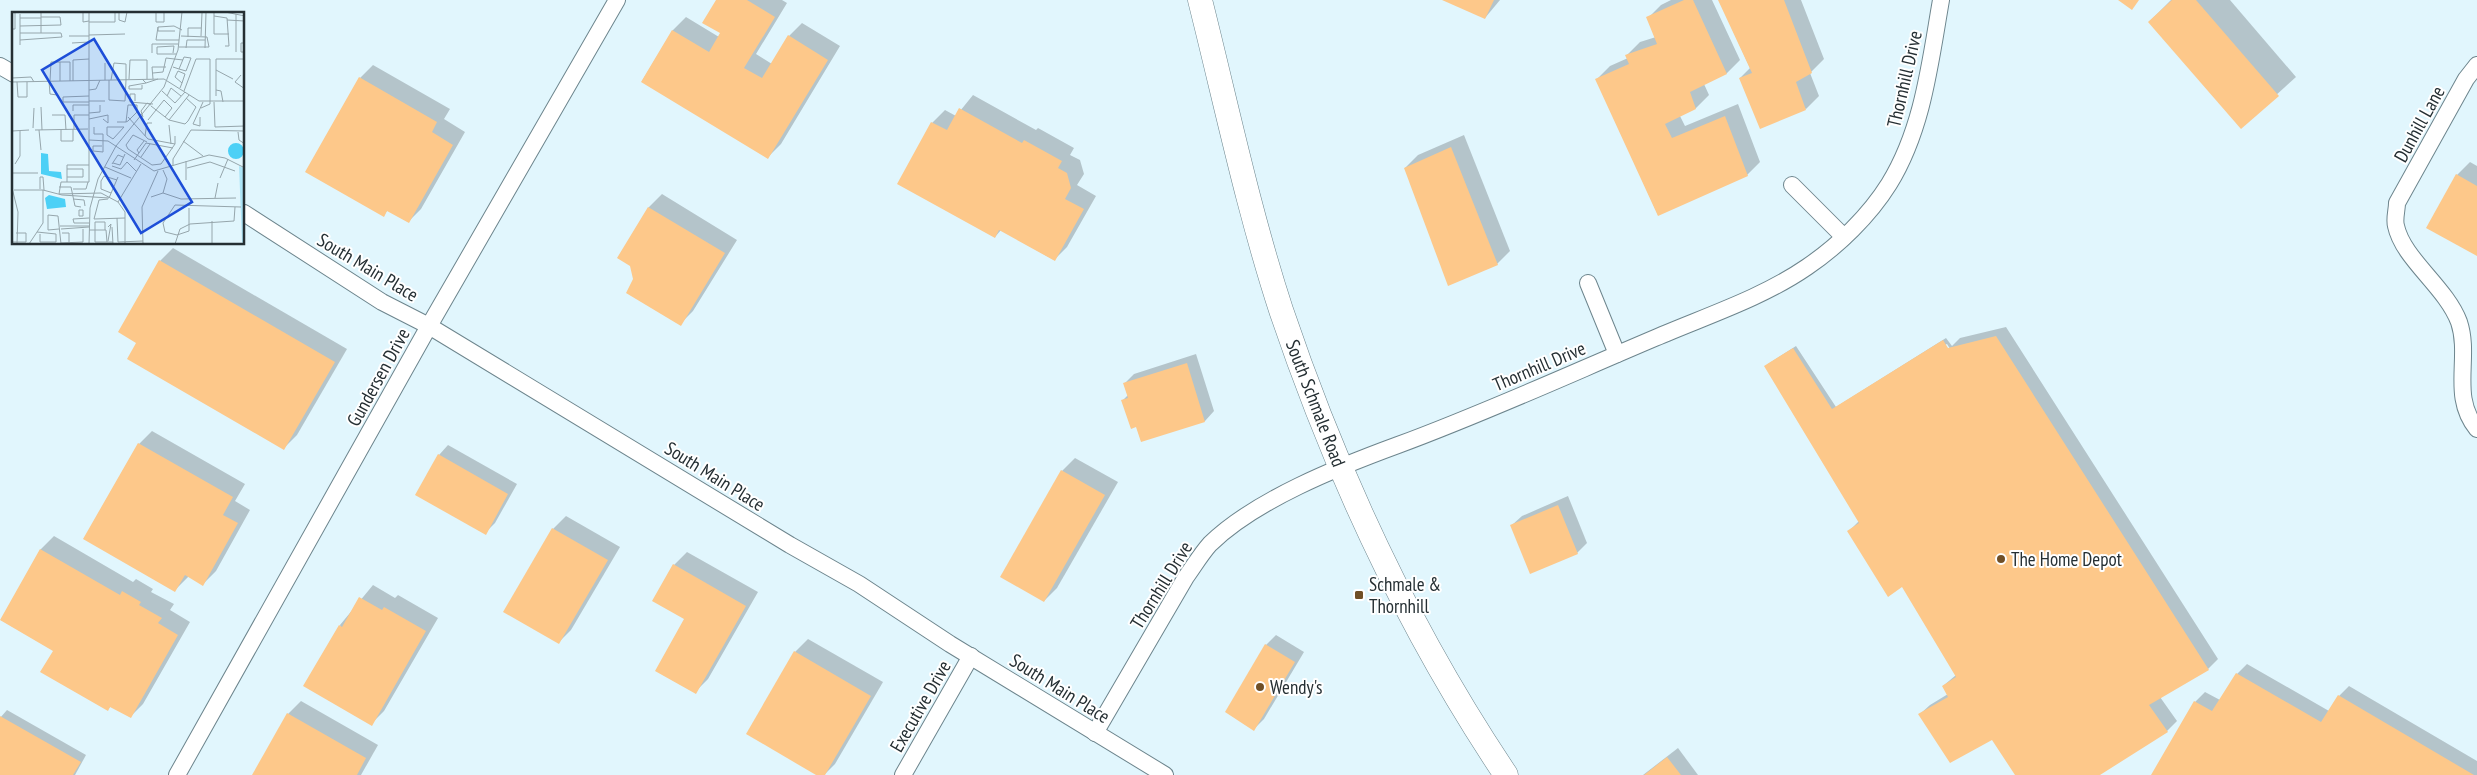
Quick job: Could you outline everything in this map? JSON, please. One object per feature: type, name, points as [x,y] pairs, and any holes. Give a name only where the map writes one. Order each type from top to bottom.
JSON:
[{"type":"main road","name":"South Schmale Road","points":[[1200,0],[1270,272],[1301,367],[1340,468],[1408,610],[1482,738],[1506,775]]},
{"type":"street","name":"Gundersen Drive","points":[[177,775],[429,326],[617,0]]},
{"type":"street","name":"Thornhill Drive","points":[[1095,733],[1186,577],[1210,544],[1251,512],[1340,468],[1440,430],[1777,285],[1806,269],[1844,237],[1873,206],[1888,185],[1913,135],[1924,95],[1941,0]]},
{"type":"street","name":"Dunhill Lane","points":[[2477,65],[2466,79],[2397,203],[2395,225],[2402,243],[2449,302],[2459,323],[2462,401],[2470,421],[2477,429]]},
{"type":"street","points":[[0,66],[12,73]]},
{"type":"street","points":[[1792,185],[1844,237]]},
{"type":"street","name":"South Main Place","points":[[245,214],[382,302],[429,326],[790,545],[859,584],[971,656],[1165,775]]},
{"type":"street","points":[[1588,283],[1617,354]]},
{"type":"street","name":"Executive Drive","points":[[903,775],[971,656]]},
{"type":"building","points":[[716,0],[747,0],[775,17],[744,68],[762,78],[788,35],[828,60],[768,159],[641,82],[672,30],[709,52],[720,33],[702,23]]},
{"type":"building","points":[[1442,0],[1494,0],[1485,19]]},
{"type":"building","points":[[1684,0],[1693,0],[1727,74],[1690,92],[1696,109],[1665,124],[1672,138],[1725,116],[1748,176],[1658,216],[1595,79],[1629,64],[1625,55],[1657,44],[1646,17]]},
{"type":"building","points":[[1718,0],[1784,0],[1812,73],[1796,82],[1806,110],[1760,129],[1739,78],[1752,73]]},
{"type":"building","points":[[2118,0],[2139,0],[2132,10]]},
{"type":"building","points":[[2172,0],[2196,0],[2279,96],[2241,129],[2148,22]]},
{"type":"building","points":[[359,77],[437,122],[432,132],[453,145],[409,223],[387,211],[384,217],[305,172]]},
{"type":"building","points":[[959,108],[1022,143],[1024,140],[1062,161],[1058,168],[1067,173],[1071,188],[1065,199],[1084,209],[1055,261],[999,230],[995,238],[897,184],[931,122],[947,130]]},
{"type":"building","points":[[1451,147],[1498,265],[1448,286],[1404,168]]},
{"type":"building","points":[[2456,174],[2477,186],[2477,256],[2426,228]]},
{"type":"building","points":[[648,207],[725,253],[681,326],[626,293],[633,279],[630,266],[617,258]]},
{"type":"building","points":[[159,260],[335,362],[284,450],[127,359],[136,343],[118,332]]},
{"type":"building","name":"The Home Depot","points":[[1996,336],[2209,670],[2149,705],[2168,732],[2100,775],[2015,775],[1992,740],[1950,763],[1918,714],[1948,697],[1942,686],[1956,677],[1902,587],[1888,597],[1847,531],[1859,523],[1764,366],[1793,348],[1832,409],[1943,340],[1948,348]]},
{"type":"building","points":[[1187,363],[1205,422],[1141,442],[1136,427],[1131,429],[1121,400],[1128,398],[1123,383]]},
{"type":"building","points":[[138,443],[233,497],[223,515],[238,523],[203,586],[185,575],[175,592],[83,539]]},
{"type":"building","points":[[438,454],[508,494],[486,535],[415,495]]},
{"type":"building","points":[[1061,470],[1105,495],[1044,602],[1000,577]]},
{"type":"building","points":[[1558,505],[1578,554],[1530,574],[1510,525]]},
{"type":"building","points":[[552,528],[608,560],[559,644],[503,612]]},
{"type":"building","points":[[40,549],[120,595],[122,591],[141,602],[139,605],[162,618],[158,623],[178,635],[131,718],[110,707],[108,711],[40,672],[53,651],[0,620]]},
{"type":"building","points":[[673,564],[746,606],[696,694],[655,671],[684,619],[652,601]]},
{"type":"building","points":[[359,597],[382,610],[384,607],[426,631],[372,726],[303,686],[339,625],[342,627]]},
{"type":"building","name":"Wendy's","points":[[1265,644],[1295,662],[1254,731],[1225,712]]},
{"type":"building","points":[[794,651],[871,696],[825,775],[816,775],[746,734]]},
{"type":"building","points":[[2236,673],[2321,722],[2338,695],[2474,775],[2151,775],[2194,701],[2212,711]]},
{"type":"building","points":[[287,713],[366,758],[357,775],[252,775]]},
{"type":"building","points":[[0,716],[81,762],[73,775],[0,775]]},
{"type":"building","points":[[1667,757],[1681,775],[1644,775]]},
{"type":"place","name":"The Home Depot","points":[[2001,559]]},
{"type":"place","name":"Schmale & Thornhill","points":[[1359,595]]},
{"type":"place","name":"Wendy's","points":[[1260,687]]}]
